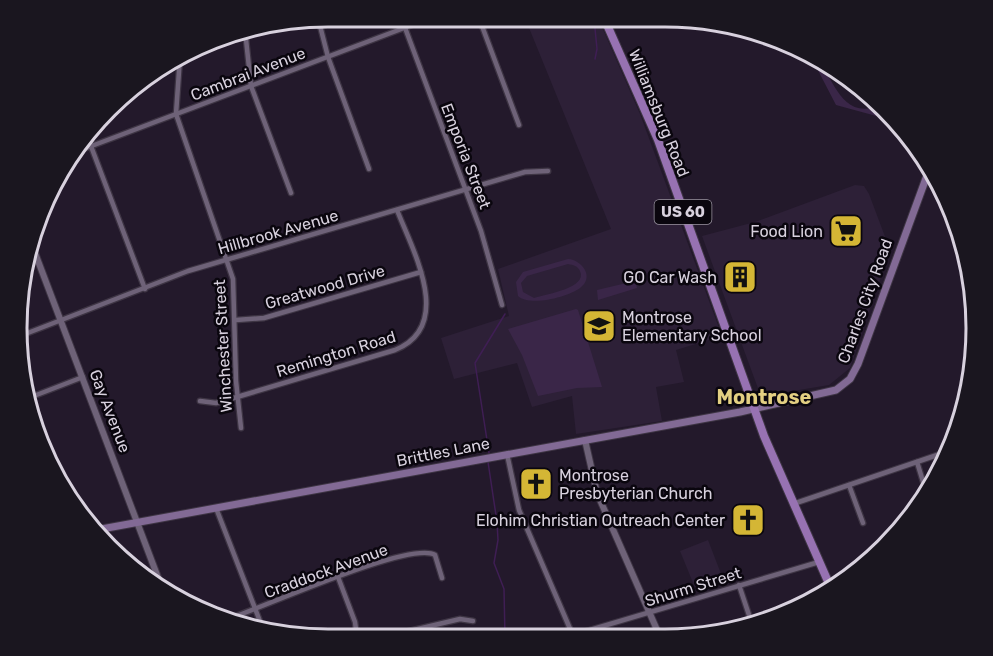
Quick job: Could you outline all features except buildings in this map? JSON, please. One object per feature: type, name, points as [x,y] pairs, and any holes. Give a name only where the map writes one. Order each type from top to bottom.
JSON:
[{"type":"main road","name":"Williamsburg Road","points":[[608,27],[658,140],[753,409],[828,581]]},
{"type":"main road","name":"Charles City Road","points":[[753,409],[833,391],[850,379],[858,364],[926,178]]},
{"type":"main road","name":"Brittles Lane","points":[[104,528],[753,409]]},
{"type":"street","points":[[320,27],[328,57],[369,169]]},
{"type":"street","points":[[482,27],[519,125]]},
{"type":"street","name":"Cambrai Avenue","points":[[87,148],[405,28]]},
{"type":"street","name":"Emporia Street","points":[[405,28],[489,256],[502,305]]},
{"type":"street","points":[[246,38],[251,86],[291,194]]},
{"type":"street","name":"Winchester Street","points":[[179,66],[176,114],[228,259],[233,279],[237,397],[241,428]]},
{"type":"street","points":[[91,143],[145,289]]},
{"type":"street","name":"Hillbrook Avenue","points":[[27,333],[228,259],[525,172],[548,171]]},
{"type":"street","name":"Remington Road","points":[[200,401],[216,403],[237,397],[403,347],[416,336],[425,315],[426,287],[397,210]]},
{"type":"street","name":"Gay Avenue","points":[[36,255],[157,575]]},
{"type":"street","name":"Greatwood Drive","points":[[236,320],[264,318],[421,272]]},
{"type":"street","points":[[35,396],[83,377]]},
{"type":"street","points":[[585,440],[597,493],[657,629]]},
{"type":"street","points":[[507,454],[519,510],[570,629]]},
{"type":"street","points":[[794,504],[938,455]]},
{"type":"street","points":[[917,462],[923,482]]},
{"type":"street","points":[[849,485],[863,523]]},
{"type":"street","points":[[216,508],[260,621]]},
{"type":"street","name":"Craddock Avenue","points":[[239,615],[412,553],[425,551],[434,554],[438,559],[442,578]]},
{"type":"street","name":"Shurm Street","points":[[597,629],[819,562]]},
{"type":"street","points":[[338,578],[356,629]]},
{"type":"street","points":[[739,585],[750,617]]},
{"type":"street","points":[[418,629],[460,619],[473,621]]},
{"type":"shaded area","points":[[529,27],[602,27],[640,114],[722,336],[676,350],[684,382],[656,387],[662,421],[576,434],[572,396],[532,407],[517,363],[454,379],[441,338],[509,316],[498,269],[611,229]]},
{"type":"shaded area","points":[[816,67],[827,75],[845,100],[854,106],[870,108],[880,117],[836,105]]},
{"type":"shaded area","points":[[855,185],[864,186],[869,194],[890,250],[850,368],[829,385],[763,396],[759,391],[702,236],[755,222]]},
{"type":"shaded area","points":[[568,259],[582,266],[586,279],[580,288],[567,295],[549,300],[531,301],[518,296],[516,282],[523,272]],"holes":[[[568,264],[580,271],[581,277],[572,286],[534,298],[523,292],[521,283],[527,276]]]},
{"type":"shaded area","points":[[635,281],[637,288],[598,300],[597,290]]},
{"type":"shaded area","points":[[576,309],[602,387],[577,388],[538,396],[522,355],[508,329]]},
{"type":"shaded area","points":[[708,540],[723,579],[696,590],[680,551]]},
{"type":"waterway","points":[[595,27],[597,49],[595,59]]},
{"type":"waterway","points":[[489,453],[475,363],[505,314]]},
{"type":"waterway","points":[[488,462],[497,522],[498,540],[494,563],[504,589],[505,629]]},
{"type":"place","name":"Food Lion","points":[[846,231]]},
{"type":"place","name":"GO Car Wash","points":[[740,277]]},
{"type":"place","name":"Montrose Elementary School","points":[[599,326]]},
{"type":"place","name":"Montrose Presbyterian Church","points":[[536,484]]},
{"type":"place","name":"Elohim Christian Outreach Center","points":[[748,520]]},
{"type":"district","name":"Montrose","points":[[764,397]]}]
